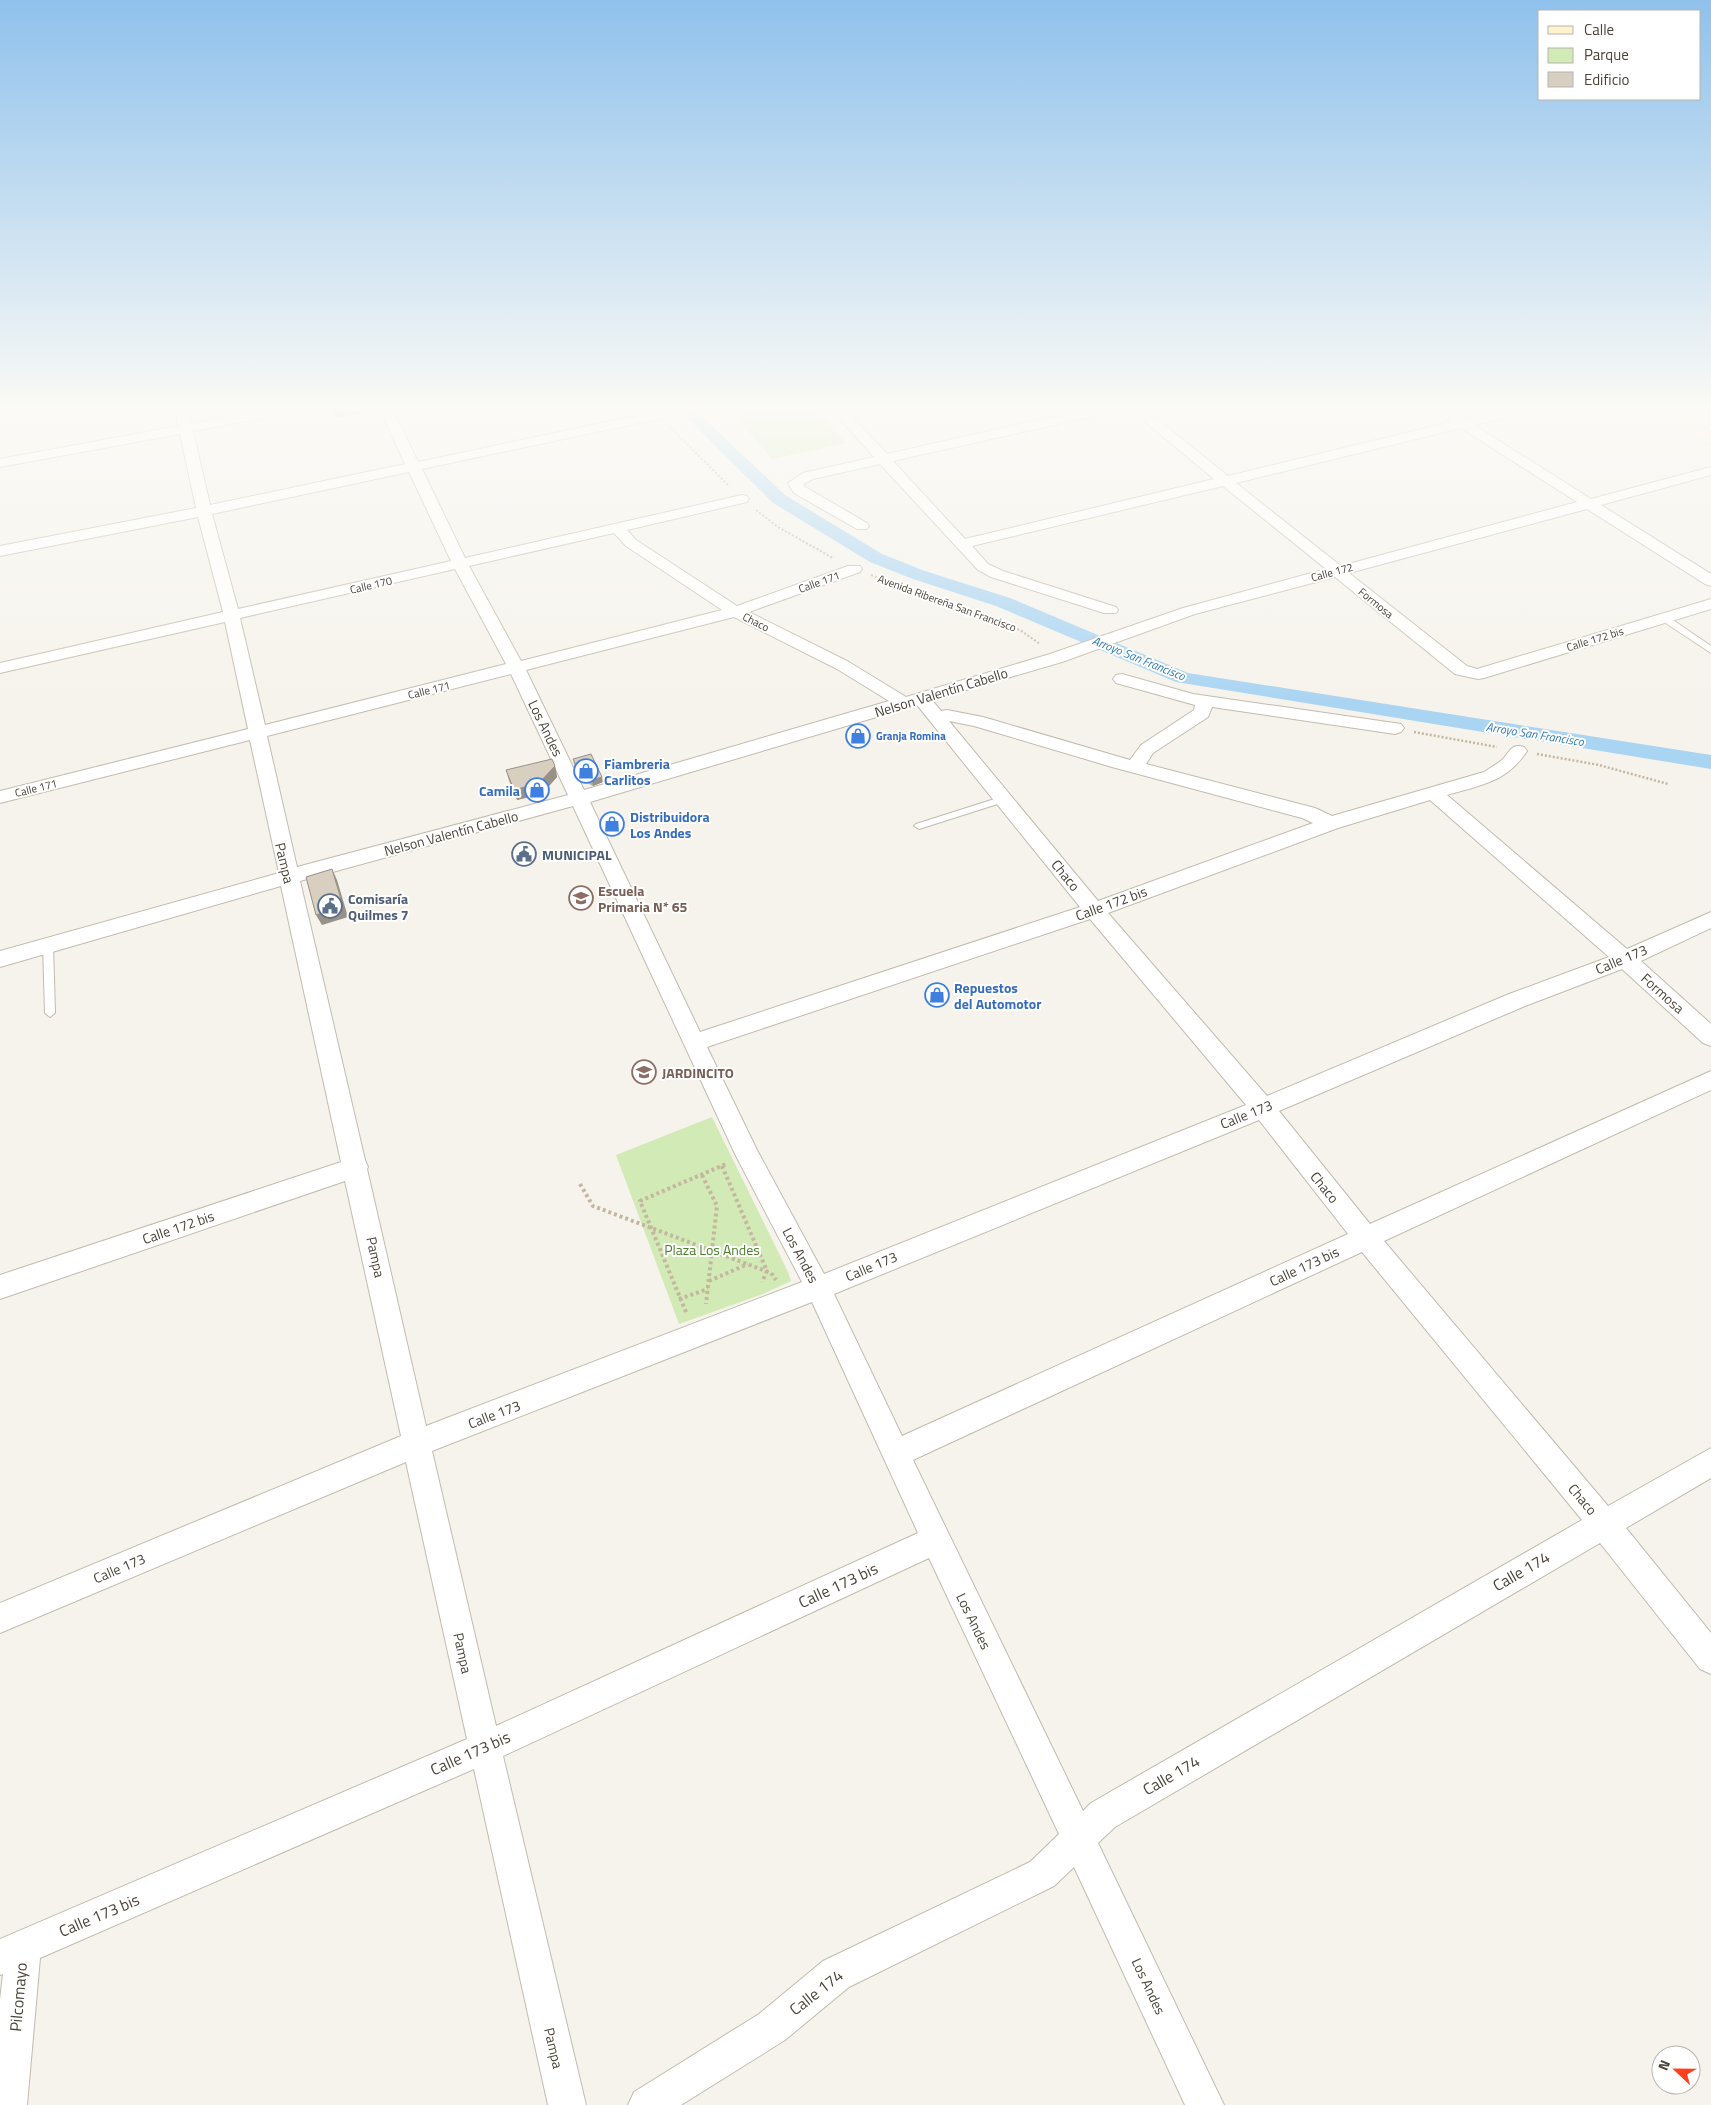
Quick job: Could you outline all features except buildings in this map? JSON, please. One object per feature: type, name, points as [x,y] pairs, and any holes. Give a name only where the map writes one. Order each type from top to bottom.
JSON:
[{"type":"street","points":[[0,551],[217,508]]},
{"type":"street","name":"Los Andes","points":[[433,508],[460,564],[517,668],[748,1156],[818,1288],[1204,2105]]},
{"type":"street","name":"Calle 170","points":[[0,668],[232,617],[703,508]]},
{"type":"street","points":[[831,508],[862,526]]},
{"type":"street","points":[[929,508],[978,561],[990,571],[1110,610]]},
{"type":"street","points":[[963,544],[1110,508]]},
{"type":"street","name":"Formosa","points":[[1260,508],[1461,670],[1478,674]]},
{"type":"street","name":"Calle 172","points":[[1129,632],[1189,612],[1571,508]]},
{"type":"street","points":[[1594,508],[1711,581]]},
{"type":"street","name":"Pampa","points":[[204,511],[232,617],[288,877],[356,1167],[484,1748],[567,2105]]},
{"type":"street","name":"Chaco","points":[[618,528],[631,543],[735,612],[865,678],[887,690],[903,703]]},
{"type":"street","name":"Calle 171","points":[[0,797],[735,612],[854,569]]},
{"type":"street","name":"Calle 172 bis","points":[[1478,674],[1711,604]]},
{"type":"street","name":"Nelson Valentín Cabello","points":[[0,959],[288,877],[580,798],[1056,658],[1129,632]]},
{"type":"street","points":[[1122,680],[1205,702],[1394,728]]},
{"type":"street","name":"Chaco","points":[[921,698],[1094,910],[1263,1108],[1366,1238],[1603,1523],[1711,1658]]},
{"type":"street","points":[[1135,767],[1147,749],[1202,713],[1205,702]]},
{"type":"street","points":[[937,717],[947,715],[976,721],[1135,767],[1308,813],[1331,823]]},
{"type":"street","name":"Calle 172 bis","points":[[694,1042],[1094,910],[1331,823],[1490,776],[1508,764],[1518,751]]},
{"type":"street","name":"Formosa","points":[[1433,793],[1625,959],[1711,1037]]},
{"type":"street","name":"Calle 173","points":[[0,1618],[417,1443],[818,1288],[1263,1108],[1517,1000],[1625,959],[1711,918]]},
{"type":"street","name":"Calle 173 bis","points":[[896,1453],[1711,1080]]},
{"type":"street","name":"Calle 172 bis","points":[[0,1287],[356,1167]]},
{"type":"street","name":"Calle 174","points":[[647,2105],[772,2027],[836,1974],[1042,1874],[1080,1840],[1103,1815],[1711,1462]]},
{"type":"street","name":"Calle 173 bis","points":[[11,1952],[484,1748],[936,1540]]},
{"type":"street","name":"Pilcomayo","points":[[8,2105],[11,1952]]},
{"type":"lane","points":[[1664,618],[1711,650]]},
{"type":"lane","points":[[919,826],[1004,799]]},
{"type":"lane","points":[[48,945],[50,1013]]},
{"type":"path","name":"Avenida Ribereña San Francisco","points":[[754,508],[778,527],[854,569],[1020,630],[1029,635],[1056,658]]},
{"type":"path","points":[[692,1310],[685,1313],[640,1201],[748,1156]]},
{"type":"path","points":[[722,1166],[767,1271],[764,1281],[756,1284]]},
{"type":"path","points":[[702,1175],[717,1206],[706,1304]]},
{"type":"path","points":[[580,1184],[593,1206],[767,1271],[771,1273],[792,1298]]},
{"type":"path","points":[[708,1282],[748,1264]]},
{"type":"path","points":[[679,1299],[708,1288]]},
{"type":"path","points":[[699,1307],[714,1301]]},
{"type":"green space","name":"Plaza Los Andes","points":[[712,1117],[791,1281],[763,1294],[679,1324],[616,1155]]},
{"type":"waterway","name":"Arroyo San Francisco","points":[[794,508],[876,558],[919,575],[1003,602],[1183,678],[1711,762]]},
{"type":"place","name":"Granja Romina","points":[[858,736]]},
{"type":"place","name":"Fiambreria Carlitos","points":[[586,771]]},
{"type":"place","name":"Camila","points":[[537,790]]},
{"type":"place","name":"Distribuidora Los Andes","points":[[612,824]]},
{"type":"place","name":"MUNICIPAL","points":[[524,854]]},
{"type":"place","name":"Escuela Primaria N* 65","points":[[581,898]]},
{"type":"place","name":"Comisaría Quilmes 7","points":[[330,906]]},
{"type":"place","name":"Repuestos del Automotor","points":[[937,995]]},
{"type":"place","name":"JARDINCITO","points":[[644,1072]]}]
